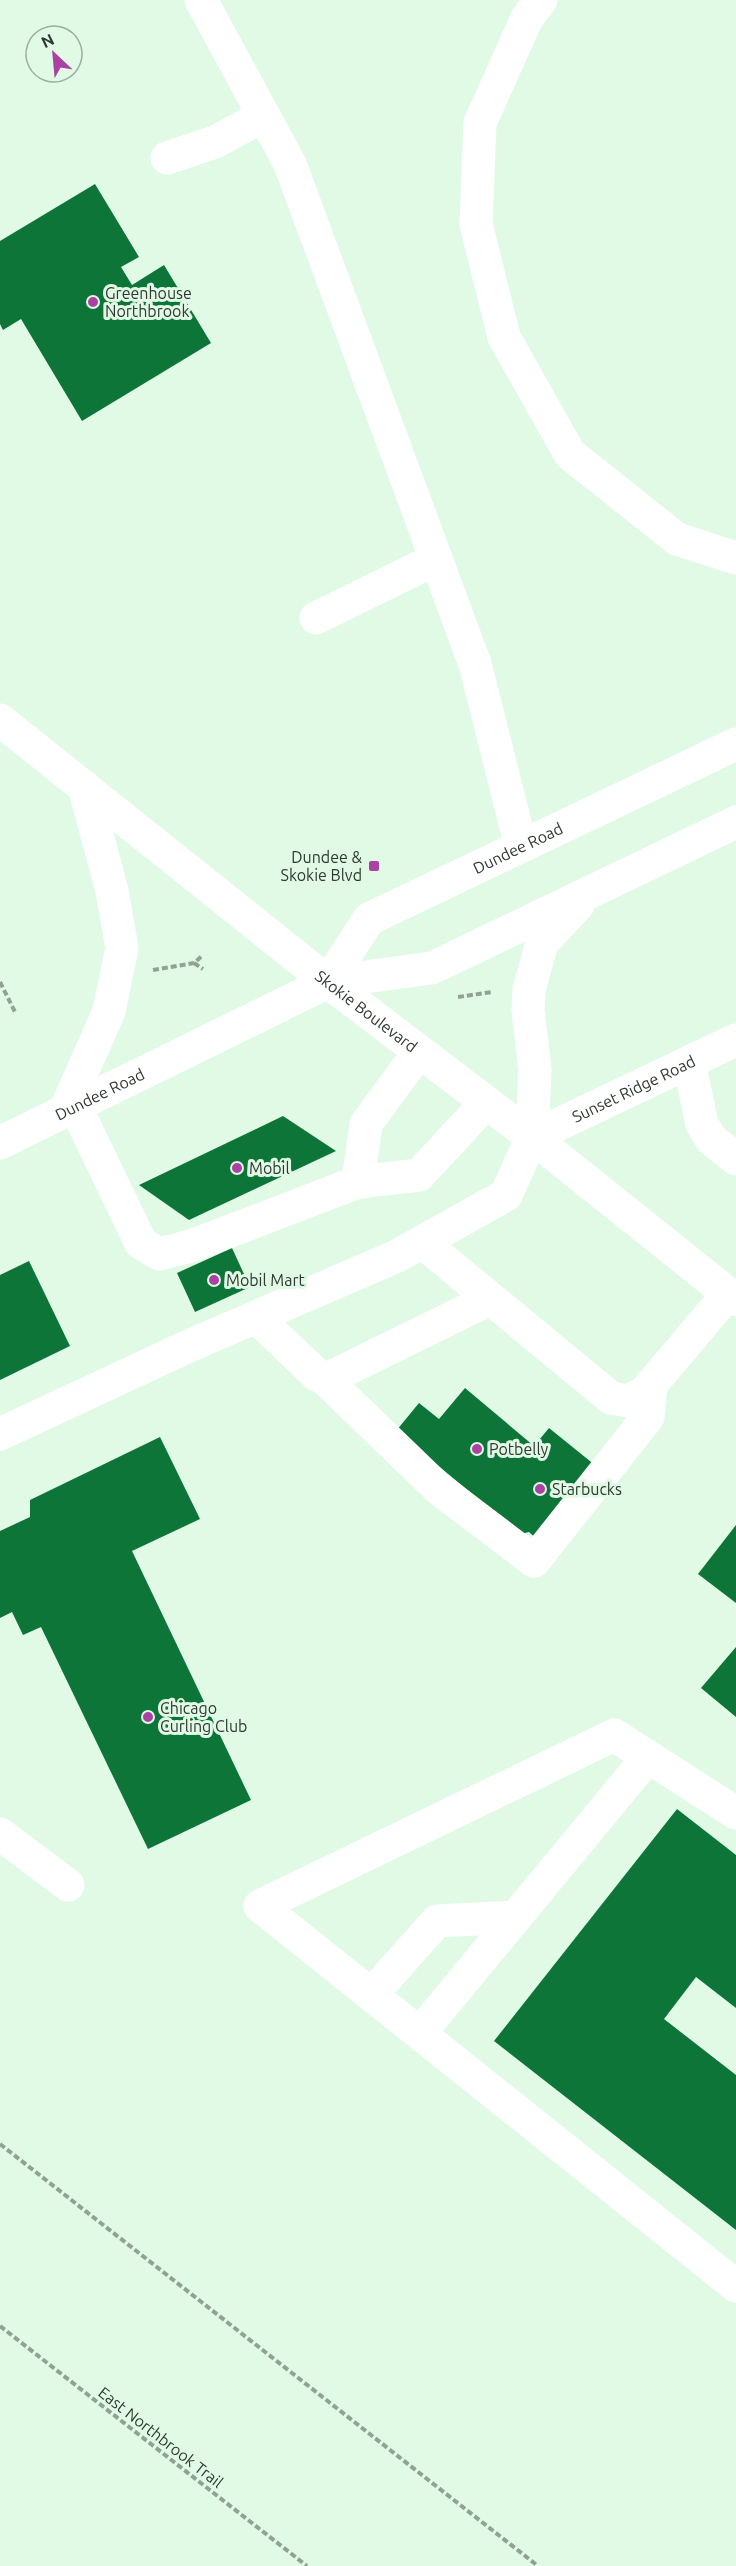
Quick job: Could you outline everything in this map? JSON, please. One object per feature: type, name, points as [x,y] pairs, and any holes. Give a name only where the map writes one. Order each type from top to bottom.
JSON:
[{"type":"main road","points":[[201,0],[290,164],[475,664],[521,846]]},
{"type":"main road","points":[[541,0],[526,18],[480,123],[476,224],[504,337],[570,454],[677,539],[736,558]]},
{"type":"main road","points":[[167,158],[215,142],[263,116]]},
{"type":"main road","points":[[316,618],[436,559]]},
{"type":"main road","name":"Skokie Boulevard","points":[[0,720],[328,982],[532,1137],[732,1297]]},
{"type":"main road","name":"Dundee Road","points":[[328,982],[369,919],[736,744]]},
{"type":"main road","points":[[84,786],[112,891],[122,948],[109,1011],[70,1109],[141,1243],[159,1254],[191,1246],[357,1182],[419,1175],[486,1103]]},
{"type":"main road","name":"Dundee Road","points":[[0,1143],[328,982],[432,968],[736,822]]},
{"type":"main road","points":[[0,1434],[256,1317],[397,1256],[506,1196],[532,1137],[535,1071],[528,1010],[529,990],[542,943],[592,890]]},
{"type":"main road","name":"Sunset Ridge Road","points":[[532,1137],[736,1040]]},
{"type":"main road","points":[[357,1182],[366,1124],[419,1052]]},
{"type":"main road","points":[[689,1062],[702,1124],[711,1139],[736,1159]]},
{"type":"main road","points":[[422,1242],[611,1398],[628,1401],[645,1392],[732,1297]]},
{"type":"main road","points":[[324,1378],[333,1376],[490,1299]]},
{"type":"main road","points":[[256,1317],[317,1375],[324,1378],[439,1489],[534,1561],[648,1418],[651,1385]]},
{"type":"main road","points":[[736,1813],[614,1735],[260,1906],[736,2286]]},
{"type":"main road","points":[[420,2033],[648,1757]]},
{"type":"main road","points":[[0,1834],[68,1885]]},
{"type":"main road","points":[[371,1995],[437,1921],[516,1917]]},
{"type":"path","points":[[146,971],[194,963],[202,956]]},
{"type":"path","points":[[194,963],[203,969]]},
{"type":"path","points":[[0,982],[16,1014]]},
{"type":"path","points":[[448,999],[501,991]]},
{"type":"path","points":[[0,2144],[538,2566]]},
{"type":"path","name":"East Northbrook Trail","points":[[0,2326],[307,2566]]},
{"type":"building","name":"Greenhouse Northbrook","points":[[95,184],[139,257],[121,267],[132,285],[164,265],[211,343],[82,421],[21,319],[3,330],[0,324],[0,241]]},
{"type":"building","name":"Mobil","points":[[283,1116],[336,1151],[189,1220],[139,1185]]},
{"type":"building","name":"Mobil Mart","points":[[232,1248],[250,1287],[195,1312],[177,1273]]},
{"type":"building","points":[[29,1261],[70,1346],[0,1380],[0,1275]]},
{"type":"building","points":[[465,1388],[534,1446],[549,1428],[601,1470],[541,1543],[529,1532],[521,1534],[396,1431],[419,1403],[439,1419]]},
{"type":"building","name":"Chicago Curling Club","points":[[160,1437],[200,1519],[132,1551],[251,1800],[148,1849],[41,1627],[23,1635],[12,1612],[0,1618],[0,1531],[30,1517],[30,1500]]},
{"type":"building","points":[[736,1525],[736,1603],[698,1574]]},
{"type":"building","points":[[736,1647],[736,1717],[701,1688]]},
{"type":"building","points":[[677,1809],[736,1855],[736,2008],[696,1977],[664,2019],[736,2075],[736,2230],[494,2041]]},
{"type":"place","name":"Greenhouse Northbrook","points":[[93,302]]},
{"type":"place","name":"Dundee & Skokie Blvd","points":[[374,866]]},
{"type":"place","name":"Mobil","points":[[237,1168]]},
{"type":"place","name":"Mobil Mart","points":[[214,1280]]},
{"type":"place","name":"Potbelly","points":[[477,1449]]},
{"type":"place","name":"Starbucks","points":[[540,1489]]},
{"type":"place","name":"Chicago Curling Club","points":[[148,1717]]}]
